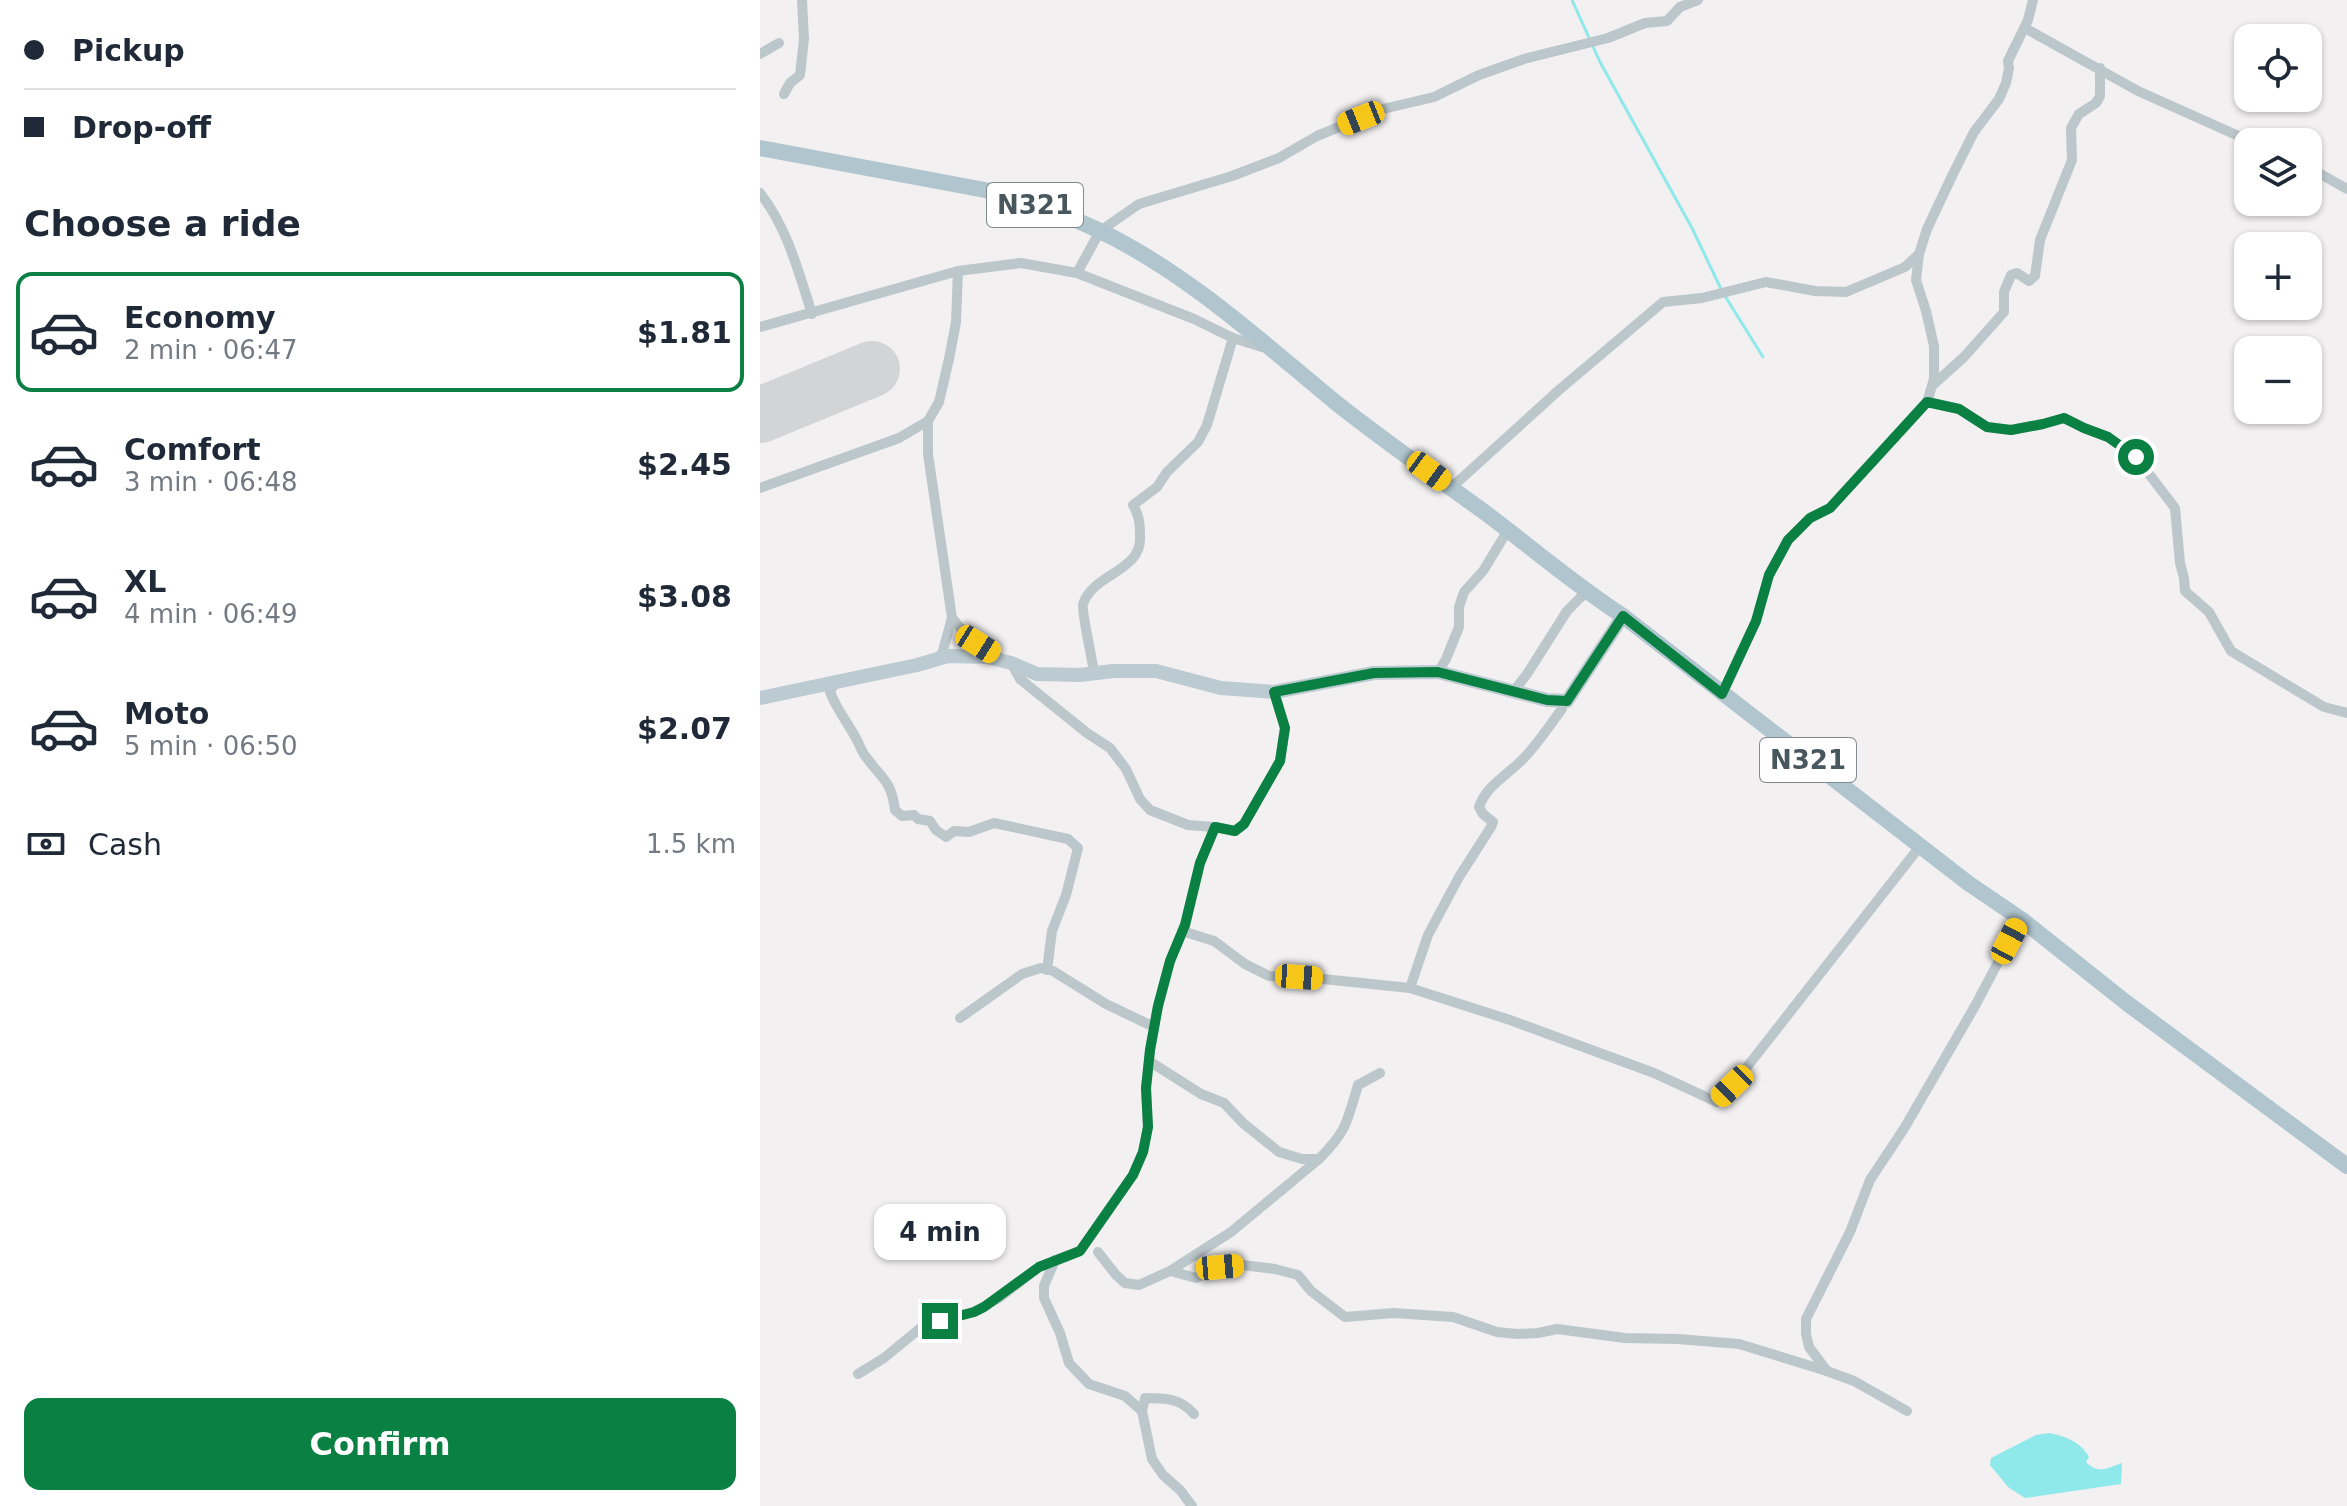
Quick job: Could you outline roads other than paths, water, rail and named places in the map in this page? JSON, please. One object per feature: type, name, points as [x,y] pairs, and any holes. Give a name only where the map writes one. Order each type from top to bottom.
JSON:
[{"type":"main road","name":"N321","points":[[760,148],[985,190],[1054,211],[1100,231],[1155,263],[1273,350],[1338,404],[1586,592],[1623,616],[1968,883],[2021,919],[2128,1004],[2347,1166]]},
{"type":"street","points":[[784,94],[790,83],[800,75],[804,39],[802,0]]},
{"type":"street","points":[[1077,273],[1100,231],[1139,204],[1232,176],[1279,158],[1317,136],[1383,109],[1434,97],[1479,75],[1524,59],[1608,38],[1645,23],[1667,21],[1680,7],[1698,0]]},
{"type":"street","points":[[1722,694],[1756,621],[1769,575],[1788,540],[1810,518],[1830,508],[1927,402],[1932,385],[1934,346],[1916,280],[1919,254],[1927,229],[1974,132],[1999,99],[2006,83],[2012,51],[2025,28],[2033,0]]},
{"type":"street","points":[[2025,28],[2138,91],[2234,134]]},
{"type":"street","points":[[760,54],[779,43]]},
{"type":"street","points":[[1932,385],[1964,357],[2004,312],[2004,292],[2011,275],[2017,273],[2029,281],[2035,276],[2040,240],[2072,160],[2071,128],[2079,114],[2096,103],[2100,96],[2100,68]]},
{"type":"street","points":[[2322,175],[2347,189]]},
{"type":"street","points":[[760,193],[793,257],[812,314]]},
{"type":"street","points":[[1451,488],[1559,390],[1663,302],[1702,298],[1766,282],[1815,291],[1846,292],[1905,267],[1919,254]]},
{"type":"street","name":"N321","points":[[760,327],[958,271],[1021,263],[1077,273],[1194,319],[1233,338],[1273,350]]},
{"type":"street","points":[[760,488],[899,438],[928,421],[939,402],[949,359],[956,322],[958,271]]},
{"type":"street","points":[[1094,673],[1083,604],[1098,582],[1133,561],[1137,554],[1141,543],[1140,519],[1133,505],[1157,487],[1167,472],[1198,442],[1207,425],[1233,338]]},
{"type":"street","points":[[1927,402],[1959,409],[1987,427],[2011,430],[2064,418],[2108,437],[2127,450],[2136,457],[2175,508],[2185,591],[2209,612],[2231,651],[2324,707],[2347,713]]},
{"type":"street","points":[[928,421],[928,454],[952,618],[942,654],[932,661]]},
{"type":"street","points":[[1438,672],[1459,627],[1459,607],[1464,592],[1483,571],[1508,530]]},
{"type":"street","points":[[1513,692],[1567,611],[1586,592]]},
{"type":"street","points":[[760,698],[948,656],[988,657],[1037,674],[1156,671],[1221,688],[1274,692],[1374,673],[1438,672],[1547,700],[1567,701],[1623,616]]},
{"type":"street","points":[[952,618],[966,635],[1011,663],[1020,679],[1110,748],[1126,769],[1140,799],[1150,810],[1188,825],[1235,831],[1244,824],[1279,765],[1285,728],[1274,692]]},
{"type":"street","points":[[835,682],[830,692],[837,710],[865,756],[886,780],[895,810],[902,816],[914,815],[930,821],[946,837],[954,831],[969,832],[994,823],[1068,839],[1078,848],[1066,895],[1052,931],[1047,970]]},
{"type":"street","points":[[1410,988],[1428,935],[1493,822],[1479,807],[1482,799],[1523,759],[1562,709]]},
{"type":"street","points":[[858,1374],[884,1358],[924,1325],[974,1312],[999,1298],[1032,1271],[1080,1251],[1133,1175],[1143,1152],[1148,1127],[1146,1088],[1154,1027],[1170,961],[1182,931],[1200,863],[1215,827]]},
{"type":"street","points":[[1182,931],[1214,941],[1245,964],[1269,976],[1410,988],[1510,1020],[1654,1073],[1717,1102],[1921,845]]},
{"type":"street","points":[[1827,1371],[1809,1347],[1806,1319],[1850,1232],[1870,1180],[1905,1127],[2021,919]]},
{"type":"street","points":[[960,1018],[1022,974],[1041,968],[1053,971],[1106,1004],[1154,1027]]},
{"type":"street","points":[[1149,1061],[1201,1094],[1224,1103],[1279,1152],[1302,1159],[1319,1159]]},
{"type":"street","points":[[1098,1252],[1125,1283],[1139,1285],[1170,1271],[1231,1232],[1319,1159],[1346,1127],[1358,1085],[1380,1073]]},
{"type":"street","points":[[1055,1260],[1044,1286],[1044,1298],[1069,1363],[1089,1384],[1125,1396],[1142,1411]]},
{"type":"street","points":[[1170,1271],[1196,1278],[1220,1267],[1242,1265],[1298,1275],[1311,1291],[1345,1317],[1394,1313],[1453,1317],[1497,1332],[1517,1334],[1557,1329],[1625,1338],[1739,1344],[1854,1381],[1907,1411]]},
{"type":"street","points":[[1192,1506],[1152,1459],[1142,1411],[1145,1398],[1185,1404],[1194,1414]]},
{"type":"water","points":[[2049,1433],[2077,1444],[2089,1457],[2086,1462],[2095,1468],[2103,1469],[2122,1463],[2121,1484],[2025,1498],[2008,1487],[1990,1465],[1991,1458],[2036,1435]]},
{"type":"waterway","points":[[1572,0],[1600,62],[1692,228],[1721,289]]},
{"type":"waterway","points":[[1725,296],[1763,357]]}]
